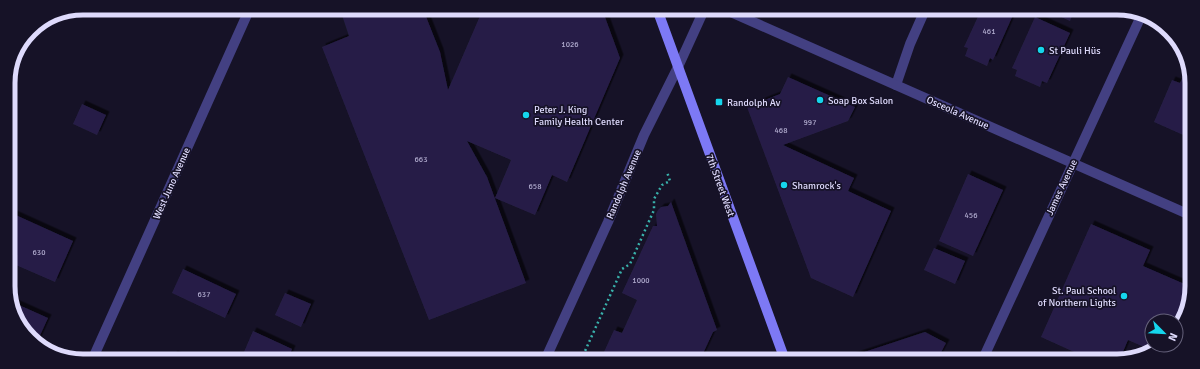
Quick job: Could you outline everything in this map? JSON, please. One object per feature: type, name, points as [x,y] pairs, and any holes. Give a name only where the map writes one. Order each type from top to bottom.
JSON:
[{"type":"main road","name":"7th Street West","points":[[659,15],[783,354]]},
{"type":"street","name":"West Juno Avenue","points":[[95,354],[247,15]]},
{"type":"street","name":"Randolph Avenue","points":[[548,354],[608,222],[644,135],[702,15]]},
{"type":"street","name":"Osceola Avenue","points":[[737,15],[1185,213]]},
{"type":"street","points":[[896,85],[910,44],[923,15]]},
{"type":"street","name":"James Avenue","points":[[985,354],[1140,19]]},
{"type":"path","points":[[584,354],[622,269],[630,264],[633,258],[654,210],[654,199],[662,185],[670,181],[667,172]]},
{"type":"building","points":[[342,15],[425,15],[440,52],[448,90],[480,15],[604,15],[620,58],[567,182],[552,175],[535,215],[495,198],[511,160],[467,141],[487,177],[526,283],[429,320],[322,47],[349,36]]},
{"type":"building","points":[[979,15],[1013,15],[993,60],[990,58],[987,66],[965,56],[968,48],[964,47]]},
{"type":"building","points":[[1057,15],[1072,15],[1070,21]]},
{"type":"building","name":"St Pauli Hüs","points":[[1035,17],[1070,33],[1047,83],[1042,81],[1040,87],[1015,76],[1017,70],[1012,68]]},
{"type":"building","points":[[1184,74],[1185,136],[1154,122],[1172,80],[1180,83]]},
{"type":"building","points":[[788,77],[855,107],[848,121],[783,145],[854,178],[848,191],[891,211],[853,297],[811,278],[747,107],[780,94]]},
{"type":"building","points":[[82,104],[106,115],[97,135],[73,124]]},
{"type":"building","points":[[968,174],[1003,190],[973,256],[939,241]]},
{"type":"building","points":[[671,202],[717,330],[713,332],[703,354],[611,354],[604,352],[614,330],[622,333],[637,300],[622,293],[653,226],[657,226],[656,214],[658,210],[661,207],[668,206]]},
{"type":"building","points":[[15,215],[73,241],[55,282],[15,265]]},
{"type":"building","name":"St. Paul School of Northern Lights","points":[[1091,224],[1150,250],[1143,266],[1185,284],[1185,286],[1183,304],[1179,313],[1144,313],[1144,347],[1128,340],[1122,354],[1079,354],[1041,337]]},
{"type":"building","points":[[934,248],[965,261],[955,284],[924,270]]},
{"type":"building","points":[[183,269],[236,294],[225,318],[172,293]]},
{"type":"building","points":[[285,293],[311,304],[301,327],[275,315]]},
{"type":"building","points":[[18,305],[48,318],[39,337],[26,324]]},
{"type":"building","points":[[253,331],[292,349],[290,354],[243,354]]},
{"type":"building","points":[[925,332],[946,343],[940,354],[858,354]]},
{"type":"place","name":"St Pauli Hüs","points":[[1041,50]]},
{"type":"place","name":"Soap Box Salon","points":[[820,100]]},
{"type":"place","name":"Randolph Av","points":[[719,102]]},
{"type":"place","name":"Peter J. King Family Health Center","points":[[526,115]]},
{"type":"place","name":"Shamrock's","points":[[784,185]]},
{"type":"place","name":"St. Paul School of Northern Lights","points":[[1124,296]]}]
